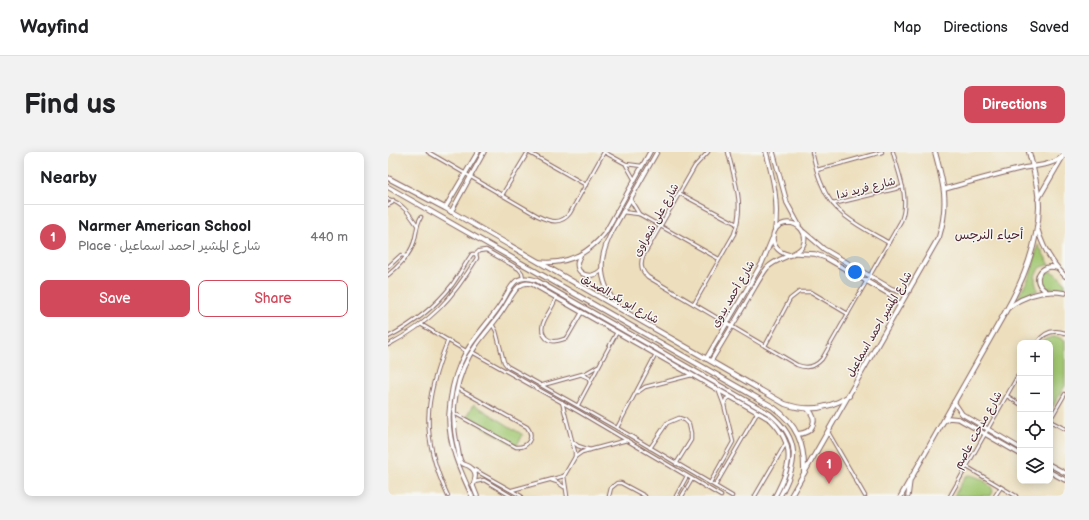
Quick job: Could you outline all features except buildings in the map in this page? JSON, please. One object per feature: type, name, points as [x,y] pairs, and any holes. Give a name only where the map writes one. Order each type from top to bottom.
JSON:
[{"type":"main road","name":"شارع المشير احمد اسماعيل","points":[[791,496],[939,237],[945,210],[945,189],[935,152]]},
{"type":"main road","points":[[901,496],[1007,309],[1028,266],[1034,243],[1039,205],[1029,152]]},
{"type":"main road","points":[[1038,199],[1064,155]]},
{"type":"main road","name":"شارع ابو بكر الصديق","points":[[388,178],[445,208],[778,400],[793,406],[808,409],[834,404],[849,396]]},
{"type":"main road","name":"شارع ابو بكر الصديق","points":[[388,187],[773,407],[788,419],[798,434],[803,447],[805,460],[804,473]]},
{"type":"main road","points":[[510,256],[514,248]]},
{"type":"main road","points":[[644,334],[649,326]]},
{"type":"main road","points":[[798,434],[808,432],[814,423],[812,413],[808,409]]},
{"type":"street","points":[[428,152],[434,154],[470,177],[546,220],[555,222],[560,221],[567,216],[604,152],[626,164],[642,166]]},
{"type":"street","points":[[445,208],[478,152]]},
{"type":"street","points":[[451,212],[484,152]]},
{"type":"street","points":[[502,195],[528,152],[586,185]]},
{"type":"street","points":[[537,262],[560,262],[570,260],[581,255],[594,245],[605,232],[650,152]]},
{"type":"street","points":[[619,309],[607,290],[602,269],[605,244],[622,212],[658,152]]},
{"type":"street","name":"شارع على شعراوى","points":[[708,152],[695,166],[643,256],[641,265],[642,270],[648,277],[797,365],[808,367],[814,366],[822,359],[901,221],[904,212],[905,199],[893,152]]},
{"type":"street","points":[[694,304],[734,234],[737,224],[740,202],[728,152]]},
{"type":"street","points":[[766,152],[776,194],[777,209],[775,231],[773,236],[775,248],[779,252],[785,254],[791,255],[796,253],[804,244],[804,232]]},
{"type":"street","points":[[773,152],[787,203],[800,228]]},
{"type":"street","points":[[812,152],[822,187],[839,212],[889,243]]},
{"type":"street","points":[[817,170],[882,152]]},
{"type":"street","points":[[945,189],[1022,169],[1049,164],[1064,155]]},
{"type":"street","points":[[626,164],[635,180]]},
{"type":"street","name":"شارع فريد ندا","points":[[833,204],[902,187]]},
{"type":"street","points":[[630,188],[635,191]]},
{"type":"street","points":[[679,193],[737,224]]},
{"type":"street","points":[[388,199],[393,200],[405,208],[417,225]]},
{"type":"street","points":[[630,199],[639,214]]},
{"type":"street","points":[[388,205],[392,203],[393,200]]},
{"type":"street","points":[[622,212],[639,214],[720,259]]},
{"type":"street","points":[[388,275],[407,256],[414,242],[417,225],[421,218]]},
{"type":"street","points":[[775,231],[784,223],[796,224],[824,248],[870,276],[895,290],[902,292],[909,291]]},
{"type":"street","points":[[1037,226],[1045,249],[1058,269],[1065,276]]},
{"type":"street","name":"شارع أحمد بدوى","points":[[706,359],[762,262],[773,236]]},
{"type":"street","points":[[388,337],[405,327],[431,307],[452,285],[472,254],[486,250],[519,269],[523,278]]},
{"type":"street","points":[[796,253],[815,254],[826,258],[892,296],[900,306]]},
{"type":"street","points":[[388,345],[406,336],[422,325],[447,302],[465,278],[476,259],[476,254]]},
{"type":"street","points":[[388,267],[401,255],[407,256]]},
{"type":"street","points":[[581,255],[577,265],[583,274],[593,276],[598,274],[602,269]]},
{"type":"street","name":"شارع أحمد بدوى","points":[[711,362],[765,271],[774,262],[791,255]]},
{"type":"street","points":[[470,256],[473,260],[476,259]]},
{"type":"street","points":[[1058,269],[1053,267],[1042,269],[1039,274],[1039,284],[1042,289],[1047,291],[1065,293]]},
{"type":"street","points":[[466,496],[471,495],[461,473],[451,443],[449,417],[454,383],[466,351],[500,307],[513,284],[523,278],[536,280],[659,354]]},
{"type":"street","points":[[521,496],[462,463],[456,442],[454,413],[457,388],[463,370],[472,352],[516,289],[521,284],[531,283],[770,414],[782,425],[790,438],[794,452],[793,467],[780,496]]},
{"type":"street","points":[[1007,309],[1026,297],[1047,291]]},
{"type":"street","points":[[765,346],[790,299],[799,292],[811,292],[848,314]]},
{"type":"street","points":[[556,297],[542,325],[544,336],[548,340],[555,341],[567,338],[582,312]]},
{"type":"street","points":[[492,324],[496,332],[505,364],[578,405],[732,496]]},
{"type":"street","points":[[422,325],[466,351]]},
{"type":"street","points":[[483,329],[486,332]]},
{"type":"street","points":[[578,405],[618,331]]},
{"type":"street","points":[[1039,340],[1045,334],[1052,331],[1065,333]]},
{"type":"street","points":[[486,332],[496,332]]},
{"type":"street","points":[[448,340],[436,369],[432,385],[428,416],[435,465],[448,496]]},
{"type":"street","points":[[472,352],[569,406],[721,496]]},
{"type":"street","points":[[617,428],[659,354]]},
{"type":"street","points":[[542,385],[580,375],[591,371],[600,365]]},
{"type":"street","points":[[683,366],[693,375],[718,389],[733,395],[771,420],[777,426],[786,442],[788,463],[785,478],[775,496]]},
{"type":"street","points":[[681,378],[683,366]]},
{"type":"street","points":[[580,375],[584,375],[589,378],[590,384]]},
{"type":"street","points":[[636,394],[640,390],[650,385],[693,375]]},
{"type":"street","name":"شارع مدحت عاصم","points":[[950,496],[1018,376]]},
{"type":"street","points":[[644,378],[650,385]]},
{"type":"street","points":[[454,413],[516,447],[527,445],[530,441],[531,434],[527,427],[457,388]]},
{"type":"street","points":[[710,483],[733,442],[724,405],[718,389]]},
{"type":"street","points":[[1053,415],[1065,394]]},
{"type":"street","points":[[724,405],[726,399],[733,395]]},
{"type":"street","points":[[1006,396],[1017,402]]},
{"type":"street","points":[[562,402],[576,452],[575,457],[564,476],[564,487],[567,496]]},
{"type":"street","points":[[569,406],[572,402]]},
{"type":"street","points":[[954,402],[962,414],[1017,446]]},
{"type":"street","points":[[579,412],[582,408]]},
{"type":"street","points":[[715,486],[757,412]]},
{"type":"street","points":[[650,448],[665,424],[679,418],[685,420],[689,424],[691,440],[676,464]]},
{"type":"street","points":[[944,421],[949,418],[959,419],[1017,452]]},
{"type":"street","points":[[1053,422],[1065,429]]},
{"type":"street","points":[[828,432],[865,496]]},
{"type":"street","points":[[575,457],[582,452],[627,440]]},
{"type":"street","points":[[573,441],[584,449],[590,450]]},
{"type":"street","points":[[755,496],[780,455],[786,442]]},
{"type":"street","points":[[780,455],[785,454],[788,456]]},
{"type":"street","points":[[461,473],[463,467],[468,466]]},
{"type":"street","points":[[967,467],[1016,496]]},
{"type":"street","points":[[1053,467],[1065,473]]},
{"type":"street","points":[[472,468],[476,475],[473,486],[477,496]]},
{"type":"street","points":[[1053,474],[1065,480]]},
{"type":"street","points":[[511,490],[564,476]]},
{"type":"street","points":[[676,496],[687,476]]},
{"type":"street","points":[[682,496],[692,479]]},
{"type":"street","points":[[908,496],[911,479]]},
{"type":"street","points":[[466,483],[470,484],[484,480],[510,496]]},
{"type":"street","points":[[549,480],[557,482],[564,487]]},
{"type":"street","points":[[608,496],[611,488],[621,483],[645,496]]},
{"type":"street","points":[[995,496],[1001,487]]},
{"type":"green space","points":[[1038,245],[1050,265],[1041,268],[1036,273],[1035,281],[1038,290],[1017,299],[1030,276]]},
{"type":"green space","points":[[1046,271],[1052,272],[1059,277],[1065,283],[1065,289],[1048,288],[1042,285],[1041,277]]},
{"type":"green space","points":[[1058,337],[1065,341],[1065,386],[1053,406],[1053,340],[1045,340]]},
{"type":"green space","points":[[474,404],[523,435],[516,446],[467,417]]},
{"type":"green space","points":[[968,475],[986,482],[992,488],[993,491],[991,496],[954,496],[965,477]]},
{"type":"place","name":"Narmer American School","points":[[829,484]]},
{"type":"district","name":"أحياء النرجس","points":[[989,235]]}]
